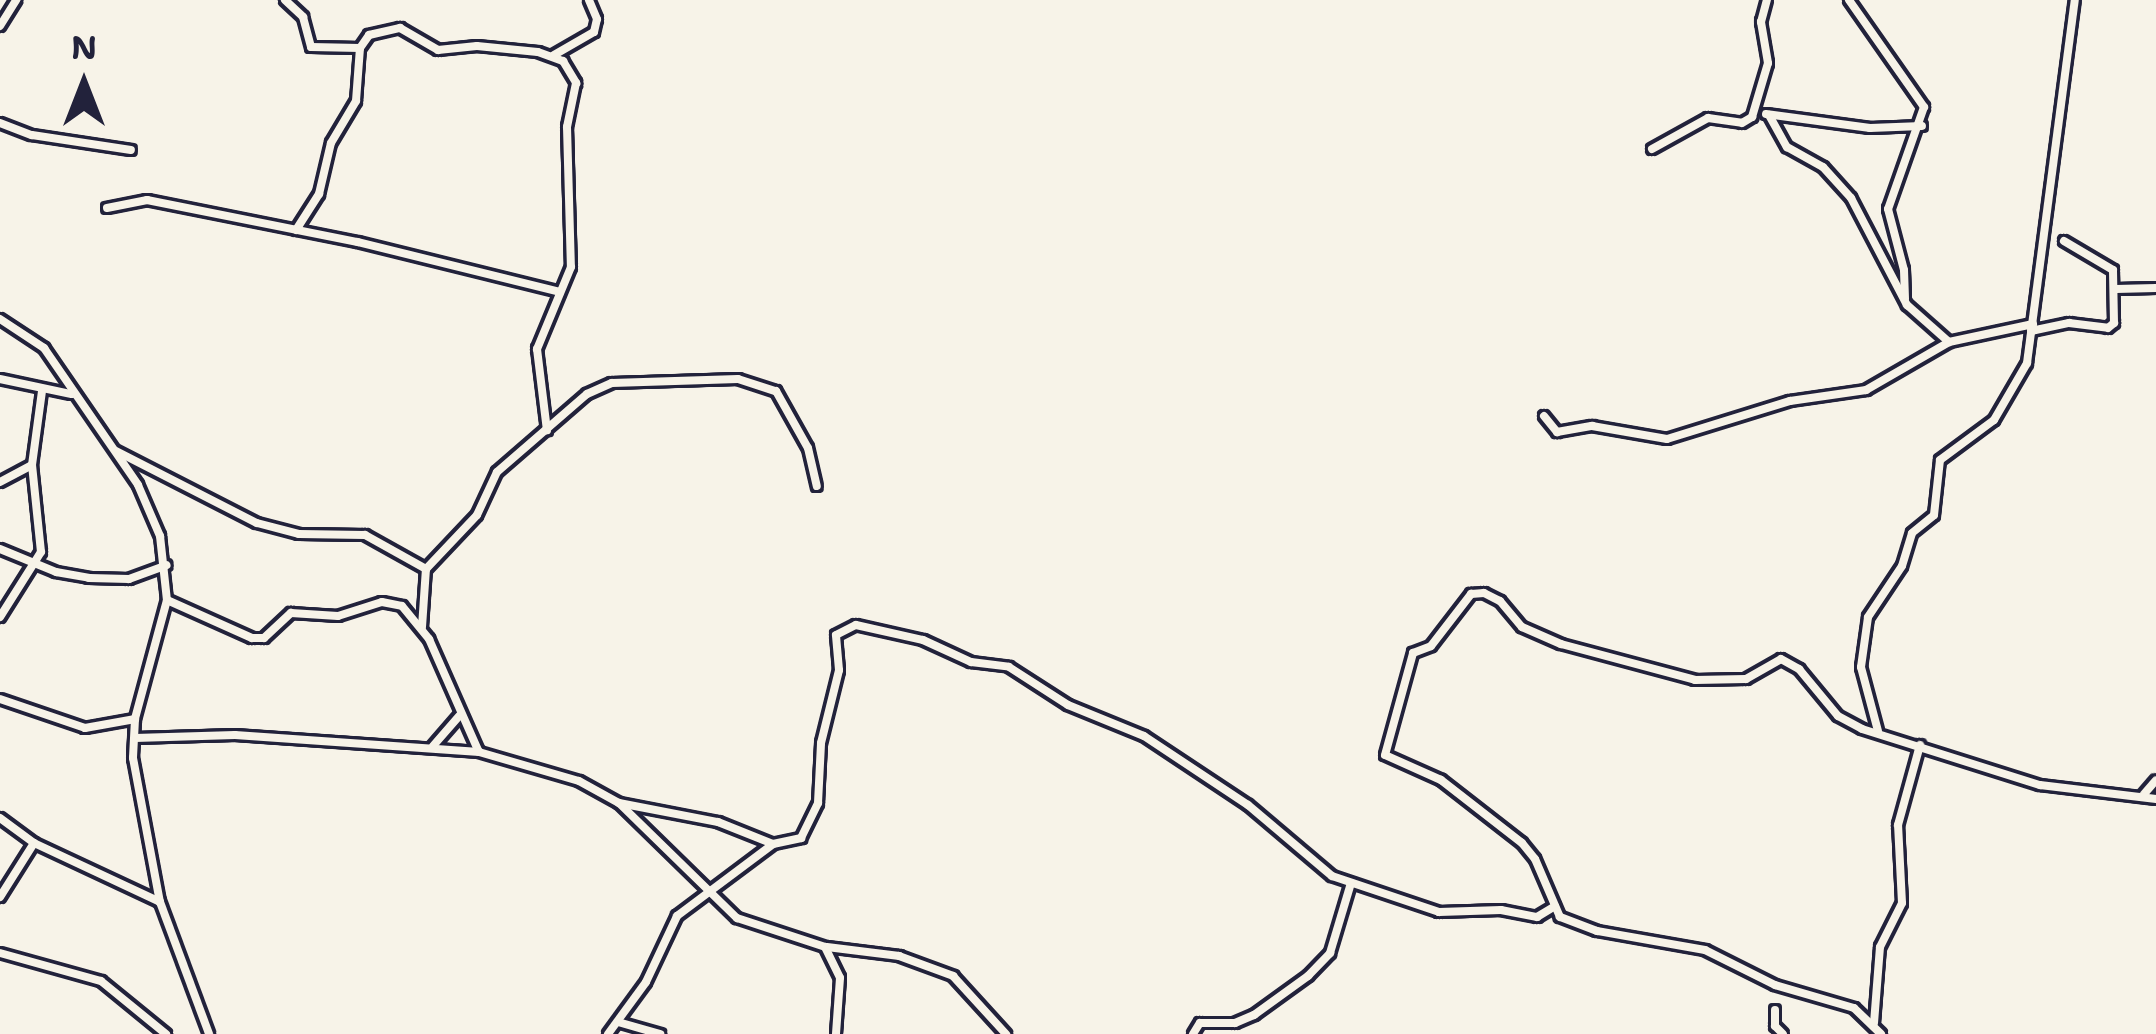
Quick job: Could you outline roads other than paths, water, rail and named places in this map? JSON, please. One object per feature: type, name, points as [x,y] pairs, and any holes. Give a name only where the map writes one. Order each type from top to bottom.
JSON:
[{"type":"street","points":[[0,26],[16,0]]},
{"type":"street","points":[[285,0],[303,16],[311,46],[360,48]]},
{"type":"street","points":[[553,56],[594,32],[597,19],[589,0]]},
{"type":"street","points":[[1652,149],[1708,118],[1748,121],[1768,63],[1761,22],[1767,0]]},
{"type":"street","points":[[1849,0],[1871,38],[1921,96],[1922,126],[1888,209],[1904,270],[1905,299]]},
{"type":"street","points":[[1878,731],[1860,655],[1868,617],[1903,566],[1912,533],[1934,515],[1937,465],[1946,452],[1969,443],[2000,414],[2025,368],[2041,223],[2075,0]]},
{"type":"street","points":[[296,230],[319,194],[331,143],[356,101],[360,48],[369,35],[400,28],[438,50],[477,46],[553,56],[570,66],[576,83],[567,127],[571,267],[537,349],[547,430]]},
{"type":"street","points":[[1758,103],[1787,147],[1823,167],[1855,204],[1905,299],[1949,342]]},
{"type":"street","points":[[1768,116],[1870,128],[1922,126]]},
{"type":"street","points":[[0,123],[32,135],[131,150]]},
{"type":"street","points":[[107,208],[147,200],[560,292]]},
{"type":"street","points":[[1544,416],[1557,432],[1592,426],[1667,439],[1790,401],[1866,390],[1949,342],[2075,322],[2108,328],[2114,323],[2116,289],[2110,266],[2064,241]]},
{"type":"street","points":[[2116,289],[2156,288]]},
{"type":"street","points":[[0,319],[40,343],[149,507],[167,565],[166,600],[135,719],[133,758],[160,902],[209,1034]]},
{"type":"street","points":[[0,379],[73,394]]},
{"type":"street","points":[[422,627],[426,569],[477,514],[497,472],[587,394],[612,383],[738,379],[780,395],[808,448],[818,486]]},
{"type":"street","points":[[0,617],[36,558],[41,514],[32,465],[42,391]]},
{"type":"street","points":[[110,447],[257,523],[299,534],[365,535],[426,569]]},
{"type":"street","points":[[0,482],[32,465]]},
{"type":"street","points":[[0,549],[36,558],[46,568],[129,579],[167,565]]},
{"type":"street","points":[[1557,905],[1548,899],[1529,850],[1508,830],[1441,780],[1384,753],[1407,662],[1431,646],[1471,594],[1492,595],[1519,625],[1540,637],[1685,678],[1747,680],[1781,659],[1799,669],[1845,721],[2040,785],[2156,799]]},
{"type":"street","points":[[166,600],[252,638],[264,638],[291,614],[338,616],[382,602],[402,606],[422,627],[479,752]]},
{"type":"street","points":[[608,1034],[646,982],[672,923],[773,844],[800,838],[816,814],[823,730],[839,670],[836,635],[856,625],[923,640],[971,662],[1009,667],[1054,699],[1144,736],[1248,805],[1322,869],[1351,883],[1439,912],[1501,910],[1537,917],[1557,905]]},
{"type":"street","points":[[0,699],[85,728],[135,719]]},
{"type":"street","points":[[430,748],[459,716]]},
{"type":"street","points":[[135,739],[202,734],[479,752],[579,781],[619,803],[718,822],[773,844]]},
{"type":"street","points":[[1874,1025],[1880,947],[1903,903],[1898,825],[1920,745]]},
{"type":"street","points":[[2144,794],[2156,780]]},
{"type":"street","points":[[619,803],[682,871],[743,922],[825,947],[899,956],[953,976],[1006,1034]]},
{"type":"street","points":[[0,818],[34,843],[160,902]]},
{"type":"street","points":[[0,898],[34,843]]},
{"type":"street","points":[[1193,1034],[1200,1023],[1235,1023],[1254,1015],[1308,976],[1330,953],[1351,883]]},
{"type":"street","points":[[1557,905],[1555,912],[1567,921],[1705,950],[1775,985],[1854,1008],[1881,1034]]},
{"type":"street","points":[[825,947],[840,978],[836,1034]]},
{"type":"street","points":[[0,953],[101,981],[166,1034]]},
{"type":"street","points":[[1775,1010],[1775,1026],[1783,1034]]},
{"type":"street","points":[[618,1022],[660,1034]]}]
